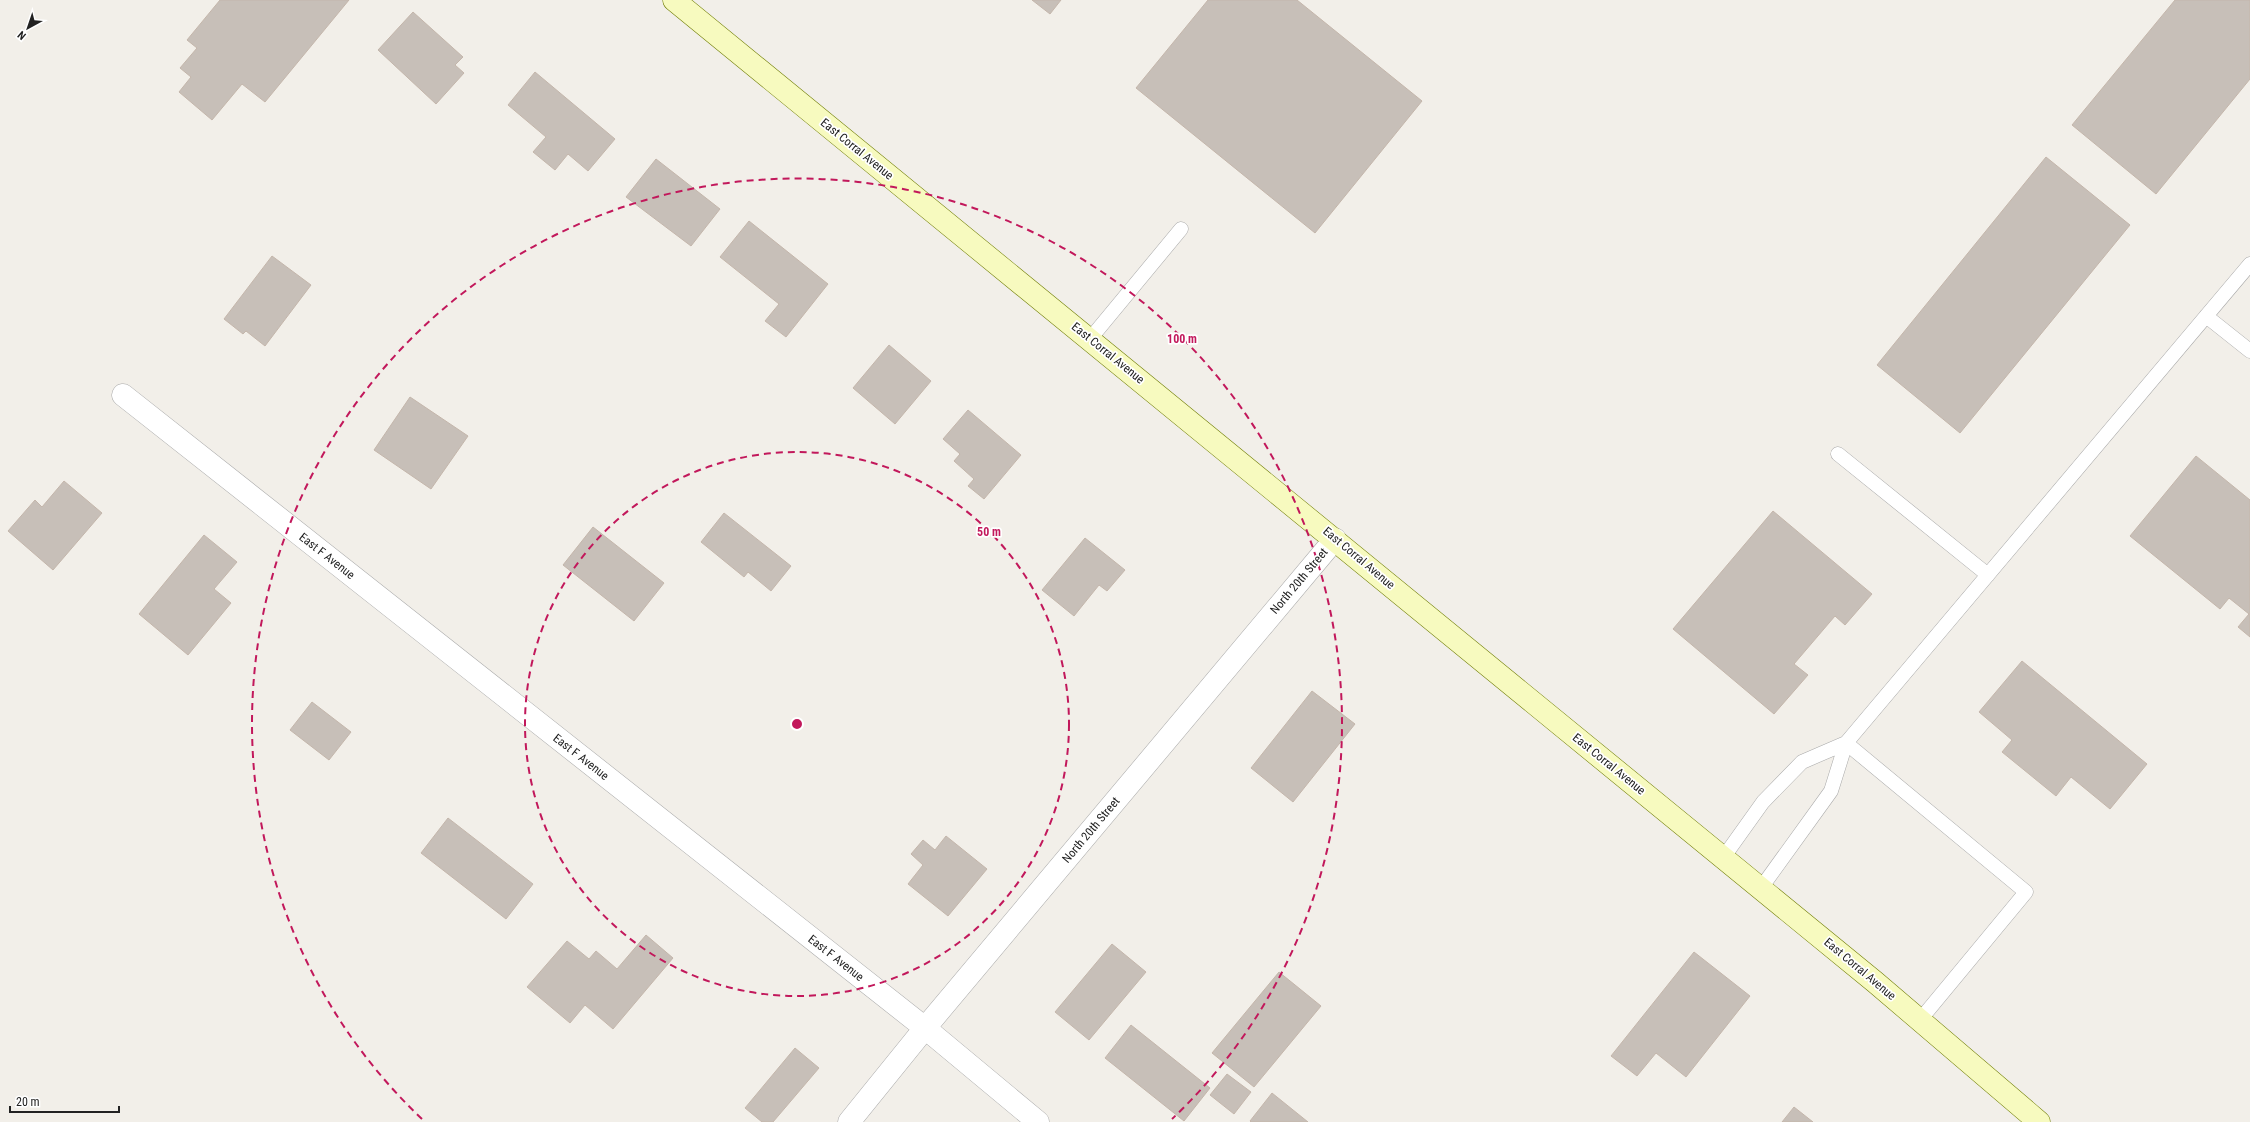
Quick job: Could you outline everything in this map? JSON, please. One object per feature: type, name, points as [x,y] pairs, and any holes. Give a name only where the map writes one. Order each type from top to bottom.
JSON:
[{"type":"main road","name":"East Corral Avenue","points":[[674,0],[1761,888],[1920,1020],[2039,1122]]},
{"type":"street","name":"East F Avenue","points":[[123,395],[925,1028],[1038,1122]]},
{"type":"street","name":"North 20th Street","points":[[849,1122],[925,1028],[1335,539]]},
{"type":"lane","points":[[1090,339],[1181,229]]},
{"type":"lane","points":[[1761,888],[1832,791],[1846,744],[2250,264]]},
{"type":"lane","points":[[2206,316],[2250,351]]},
{"type":"lane","points":[[1838,454],[1988,575]]},
{"type":"lane","points":[[1723,858],[1763,802],[1802,762],[1846,744]]},
{"type":"lane","points":[[1846,744],[2026,892],[1920,1020]]},
{"type":"building","points":[[220,0],[349,0],[265,102],[242,84],[212,120],[179,92],[191,77],[180,68],[197,48],[187,40]]},
{"type":"building","points":[[1032,0],[1061,0],[1050,14]]},
{"type":"building","points":[[1208,0],[1297,0],[1422,101],[1315,233],[1136,88]]},
{"type":"building","points":[[2175,0],[2250,0],[2250,79],[2156,194],[2072,125]]},
{"type":"building","points":[[413,12],[463,57],[455,65],[464,73],[436,104],[378,50]]},
{"type":"building","points":[[535,72],[615,139],[588,171],[568,154],[555,170],[533,152],[546,137],[508,105]]},
{"type":"building","points":[[2046,157],[2130,225],[1960,433],[1877,365]]},
{"type":"building","points":[[656,159],[720,209],[691,246],[626,197]]},
{"type":"building","points":[[749,221],[828,284],[786,337],[765,321],[779,304],[720,257]]},
{"type":"building","points":[[272,256],[311,285],[265,346],[246,331],[243,334],[224,319]]},
{"type":"building","points":[[889,345],[931,381],[895,424],[853,388]]},
{"type":"building","points":[[410,397],[468,436],[431,489],[374,450]]},
{"type":"building","points":[[968,410],[1021,455],[984,499],[968,486],[974,479],[954,461],[960,454],[943,439]]},
{"type":"building","points":[[2196,456],[2250,500],[2250,637],[2238,627],[2249,614],[2229,598],[2220,609],[2130,536]]},
{"type":"building","points":[[64,481],[102,513],[53,570],[8,531],[35,500],[42,507]]},
{"type":"building","points":[[1773,511],[1872,594],[1845,625],[1835,616],[1794,664],[1808,675],[1774,714],[1673,629]]},
{"type":"building","points":[[724,513],[791,566],[771,591],[748,572],[744,577],[701,542]]},
{"type":"building","points":[[593,527],[664,583],[634,621],[563,565]]},
{"type":"building","points":[[204,535],[237,562],[214,589],[231,603],[188,655],[139,614]]},
{"type":"building","points":[[1085,538],[1125,570],[1107,591],[1099,585],[1074,616],[1042,590]]},
{"type":"building","points":[[2022,661],[2147,764],[2110,809],[2071,777],[2056,796],[2002,752],[2012,740],[1979,712]]},
{"type":"building","points":[[1312,691],[1355,724],[1293,802],[1251,768]]},
{"type":"building","points":[[312,702],[351,732],[329,760],[290,730]]},
{"type":"building","points":[[448,818],[533,884],[506,919],[421,853]]},
{"type":"building","points":[[946,836],[987,869],[948,916],[908,884],[923,865],[911,854],[923,840],[935,850]]},
{"type":"building","points":[[646,935],[673,958],[613,1029],[585,1005],[570,1023],[527,987],[567,941],[589,959],[596,951],[617,969]]},
{"type":"building","points":[[1112,944],[1146,972],[1089,1040],[1055,1012]]},
{"type":"building","points":[[1694,952],[1750,996],[1686,1077],[1656,1053],[1637,1076],[1611,1056]]},
{"type":"building","points":[[1279,972],[1321,1006],[1254,1087],[1212,1053]]},
{"type":"building","points":[[1131,1025],[1210,1088],[1184,1121],[1105,1058]]},
{"type":"building","points":[[795,1048],[819,1068],[773,1122],[762,1122],[745,1108]]},
{"type":"building","points":[[1227,1074],[1251,1092],[1234,1114],[1210,1095]]},
{"type":"building","points":[[1272,1093],[1308,1122],[1251,1122],[1250,1121]]},
{"type":"building","points":[[1794,1107],[1813,1122],[1782,1122]]}]
